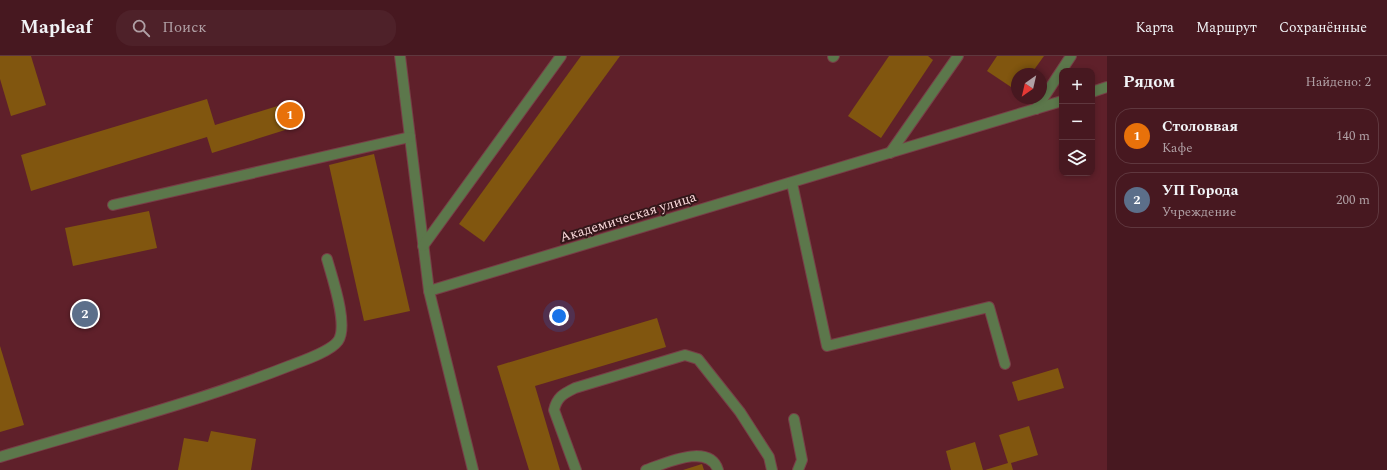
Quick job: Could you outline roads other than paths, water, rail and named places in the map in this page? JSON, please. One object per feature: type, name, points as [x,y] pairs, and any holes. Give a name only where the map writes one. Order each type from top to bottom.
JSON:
[{"type":"street","points":[[400,56],[429,291],[473,470]]},
{"type":"street","points":[[424,246],[561,56]]},
{"type":"street","points":[[890,153],[958,56]]},
{"type":"street","points":[[1036,109],[1071,56]]},
{"type":"street","points":[[1095,91],[1107,87]]},
{"type":"street","name":"Академическая улица","points":[[429,291],[1059,102]]},
{"type":"street","points":[[113,205],[410,137]]},
{"type":"street","points":[[792,183],[827,346],[989,307],[1005,364]]},
{"type":"street","points":[[0,457],[234,387],[311,357],[329,348],[337,342],[342,332],[341,320],[327,259]]},
{"type":"street","points":[[576,470],[554,410],[561,395],[575,388],[684,355],[698,359],[740,412],[769,457],[772,470]]},
{"type":"street","points":[[794,419],[802,460],[798,470]]},
{"type":"street","points":[[646,470],[696,455],[706,457],[713,462],[718,470]]},
{"type":"place","name":"Столоввая","points":[[290,115]]},
{"type":"place","name":"УП Города","points":[[85,314]]}]
